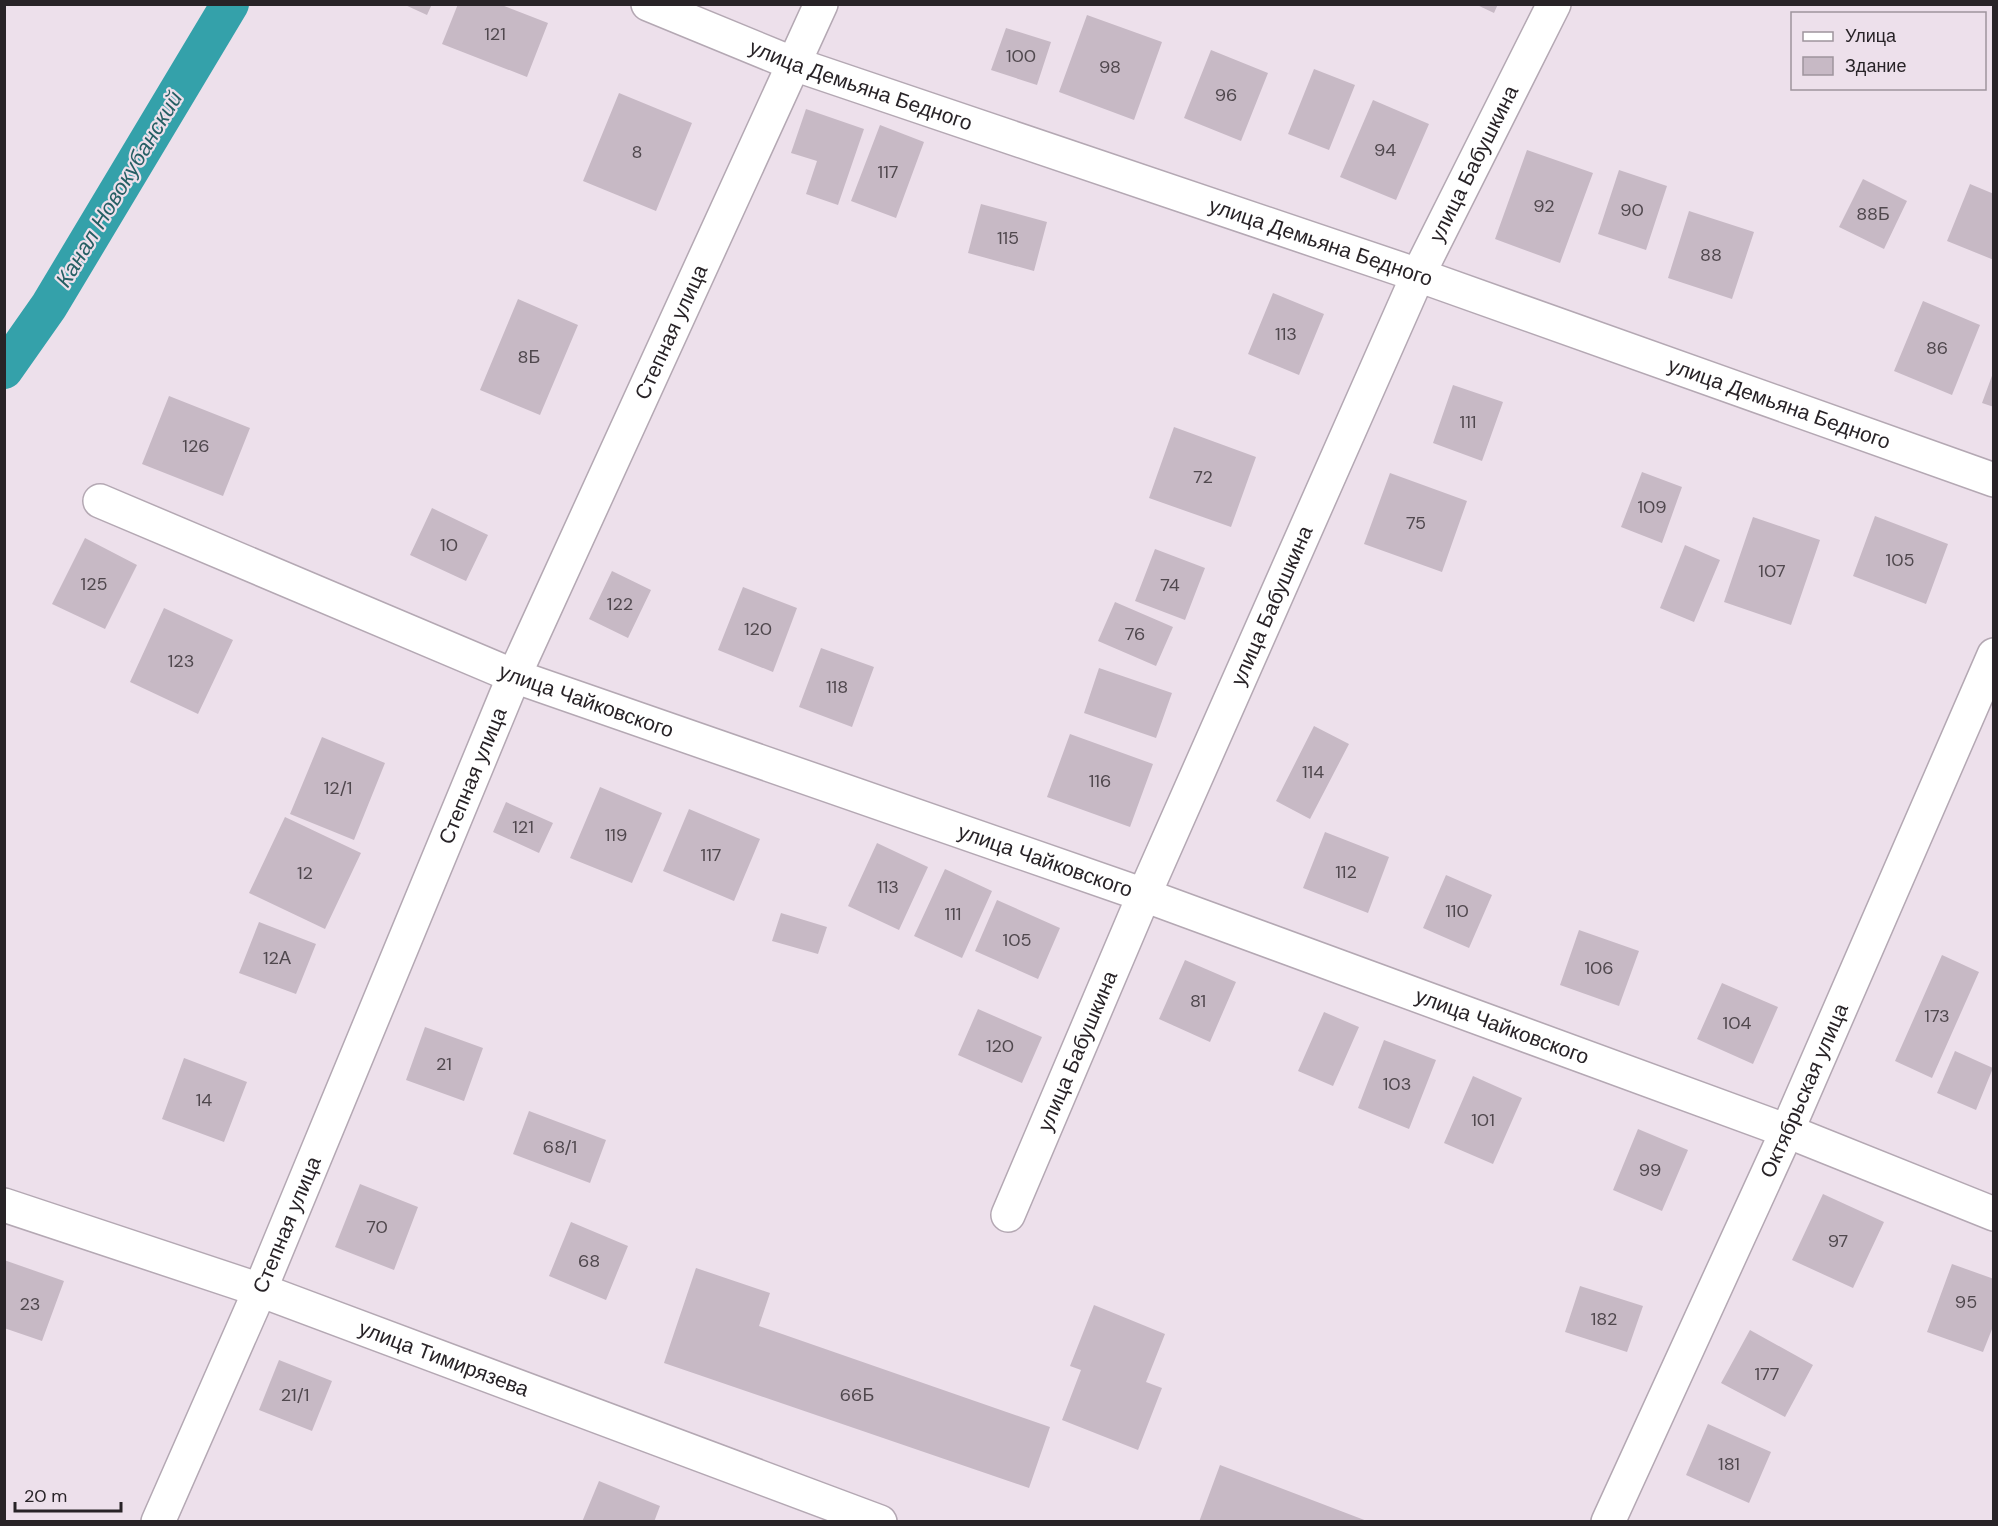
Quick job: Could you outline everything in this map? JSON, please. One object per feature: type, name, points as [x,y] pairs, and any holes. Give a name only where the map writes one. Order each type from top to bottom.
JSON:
[{"type":"street","name":"улица Демьяна Бедного","points":[[648,4],[794,64],[1418,275],[1994,480]]},
{"type":"street","name":"Степная улица","points":[[158,1521],[260,1290],[514,676],[821,4]]},
{"type":"street","name":"улица Бабушкина","points":[[1008,1215],[1144,895],[1418,275],[1554,4]]},
{"type":"street","name":"улица Чайковского","points":[[100,501],[514,676],[1144,895],[1787,1131],[1994,1214]]},
{"type":"street","name":"Октябрьская улица","points":[[1608,1521],[1787,1131],[1994,656]]},
{"type":"street","name":"улица Тимирязева","points":[[4,1205],[260,1290],[880,1521]]},
{"type":"building","points":[[403,4],[432,4],[427,15]]},
{"type":"building","points":[[458,4],[499,4],[548,23],[527,77],[442,44]]},
{"type":"building","points":[[1475,4],[1498,4],[1494,13]]},
{"type":"building","points":[[1087,15],[1162,42],[1134,120],[1059,92]]},
{"type":"building","points":[[1006,28],[1051,42],[1037,85],[991,70]]},
{"type":"building","points":[[1211,50],[1268,73],[1241,141],[1184,118]]},
{"type":"building","points":[[1314,69],[1355,85],[1329,150],[1288,134]]},
{"type":"building","points":[[619,93],[692,123],[656,211],[583,181]]},
{"type":"building","points":[[1373,100],[1429,124],[1396,200],[1340,177]]},
{"type":"building","points":[[806,109],[864,129],[838,205],[806,194],[817,161],[791,153]]},
{"type":"building","points":[[880,125],[924,142],[896,218],[851,201]]},
{"type":"building","points":[[1527,150],[1593,173],[1560,263],[1495,239]]},
{"type":"building","points":[[1619,170],[1667,186],[1646,250],[1598,234]]},
{"type":"building","points":[[1863,179],[1907,201],[1884,249],[1839,227]]},
{"type":"building","points":[[1970,184],[1994,194],[1994,260],[1947,241]]},
{"type":"building","points":[[981,204],[1047,222],[1034,271],[968,253]]},
{"type":"building","points":[[1689,211],[1754,232],[1732,299],[1668,278]]},
{"type":"building","points":[[1273,293],[1324,314],[1299,375],[1248,354]]},
{"type":"building","points":[[518,299],[578,325],[540,415],[480,390]]},
{"type":"building","points":[[1923,301],[1980,325],[1952,395],[1894,371]]},
{"type":"building","points":[[1994,373],[1994,407],[1982,403]]},
{"type":"building","points":[[1453,385],[1503,402],[1482,461],[1433,443]]},
{"type":"building","points":[[169,396],[250,428],[223,496],[142,464]]},
{"type":"building","points":[[1174,427],[1256,457],[1231,527],[1149,498]]},
{"type":"building","points":[[1642,472],[1682,487],[1662,543],[1621,527]]},
{"type":"building","points":[[1390,473],[1467,501],[1442,572],[1364,544]]},
{"type":"building","points":[[432,508],[488,535],[466,581],[410,555]]},
{"type":"building","points":[[1875,516],[1948,544],[1926,604],[1853,576]]},
{"type":"building","points":[[1753,517],[1820,540],[1791,625],[1724,602]]},
{"type":"building","points":[[85,538],[137,565],[105,629],[52,604]]},
{"type":"building","points":[[1685,545],[1720,560],[1694,622],[1660,608]]},
{"type":"building","points":[[1155,549],[1205,568],[1185,620],[1135,601]]},
{"type":"building","points":[[612,571],[651,590],[628,638],[589,619]]},
{"type":"building","points":[[743,587],[797,608],[773,672],[718,650]]},
{"type":"building","points":[[1115,602],[1173,627],[1156,666],[1098,641]]},
{"type":"building","points":[[164,608],[233,640],[198,714],[130,682]]},
{"type":"building","points":[[821,648],[874,667],[852,727],[799,707]]},
{"type":"building","points":[[1099,668],[1172,693],[1156,738],[1084,713]]},
{"type":"building","points":[[1314,726],[1349,744],[1310,819],[1276,801]]},
{"type":"building","points":[[1070,734],[1153,764],[1130,827],[1047,797]]},
{"type":"building","points":[[322,737],[385,763],[354,840],[290,814]]},
{"type":"building","points":[[600,787],[662,813],[632,883],[570,858]]},
{"type":"building","points":[[506,802],[553,823],[539,853],[493,832]]},
{"type":"building","points":[[689,809],[760,839],[734,901],[663,871]]},
{"type":"building","points":[[285,817],[361,853],[325,929],[249,893]]},
{"type":"building","points":[[1325,832],[1389,857],[1368,913],[1303,888]]},
{"type":"building","points":[[877,843],[928,867],[899,930],[848,906]]},
{"type":"building","points":[[945,869],[992,891],[962,958],[914,936]]},
{"type":"building","points":[[1446,875],[1492,895],[1469,948],[1423,928]]},
{"type":"building","points":[[997,900],[1060,928],[1038,979],[975,951]]},
{"type":"building","points":[[781,913],[827,927],[818,954],[772,941]]},
{"type":"building","points":[[259,922],[316,944],[296,994],[239,973]]},
{"type":"building","points":[[1579,930],[1639,951],[1619,1006],[1560,985]]},
{"type":"building","points":[[1942,955],[1979,972],[1932,1078],[1895,1061]]},
{"type":"building","points":[[1185,960],[1236,982],[1210,1042],[1159,1019]]},
{"type":"building","points":[[1722,983],[1778,1007],[1753,1064],[1697,1039]]},
{"type":"building","points":[[978,1009],[1042,1037],[1022,1083],[958,1055]]},
{"type":"building","points":[[1324,1012],[1359,1027],[1333,1086],[1298,1071]]},
{"type":"building","points":[[425,1027],[483,1048],[464,1101],[406,1080]]},
{"type":"building","points":[[1384,1040],[1436,1060],[1409,1129],[1358,1108]]},
{"type":"building","points":[[1955,1051],[1993,1068],[1976,1110],[1937,1093]]},
{"type":"building","points":[[184,1058],[247,1082],[224,1142],[162,1119]]},
{"type":"building","points":[[1473,1076],[1522,1098],[1493,1164],[1444,1143]]},
{"type":"building","points":[[529,1111],[606,1140],[590,1183],[513,1154]]},
{"type":"building","points":[[1638,1129],[1688,1150],[1662,1211],[1613,1190]]},
{"type":"building","points":[[360,1184],[418,1207],[394,1270],[335,1247]]},
{"type":"building","points":[[1823,1194],[1884,1222],[1853,1288],[1792,1260]]},
{"type":"building","points":[[571,1222],[628,1246],[606,1300],[549,1276]]},
{"type":"building","points":[[4,1260],[64,1281],[42,1341],[4,1328]]},
{"type":"building","points":[[1952,1264],[1994,1279],[1994,1324],[1983,1352],[1927,1332]]},
{"type":"building","points":[[696,1268],[770,1293],[759,1326],[1050,1427],[1029,1488],[664,1363]]},
{"type":"building","points":[[1580,1286],[1643,1306],[1627,1352],[1565,1332]]},
{"type":"building","points":[[1094,1305],[1165,1334],[1146,1382],[1162,1388],[1138,1450],[1062,1420],[1081,1370],[1070,1366]]},
{"type":"building","points":[[1750,1330],[1813,1365],[1785,1417],[1721,1383]]},
{"type":"building","points":[[279,1360],[332,1381],[312,1431],[259,1410]]},
{"type":"building","points":[[1708,1424],[1771,1452],[1749,1503],[1686,1475]]},
{"type":"building","points":[[1220,1465],[1367,1521],[1367,1522],[1199,1522]]},
{"type":"building","points":[[599,1481],[660,1506],[654,1522],[582,1522]]},
{"type":"waterway","name":"Канал Новокубанский","points":[[4,370],[49,306],[230,4]]}]
